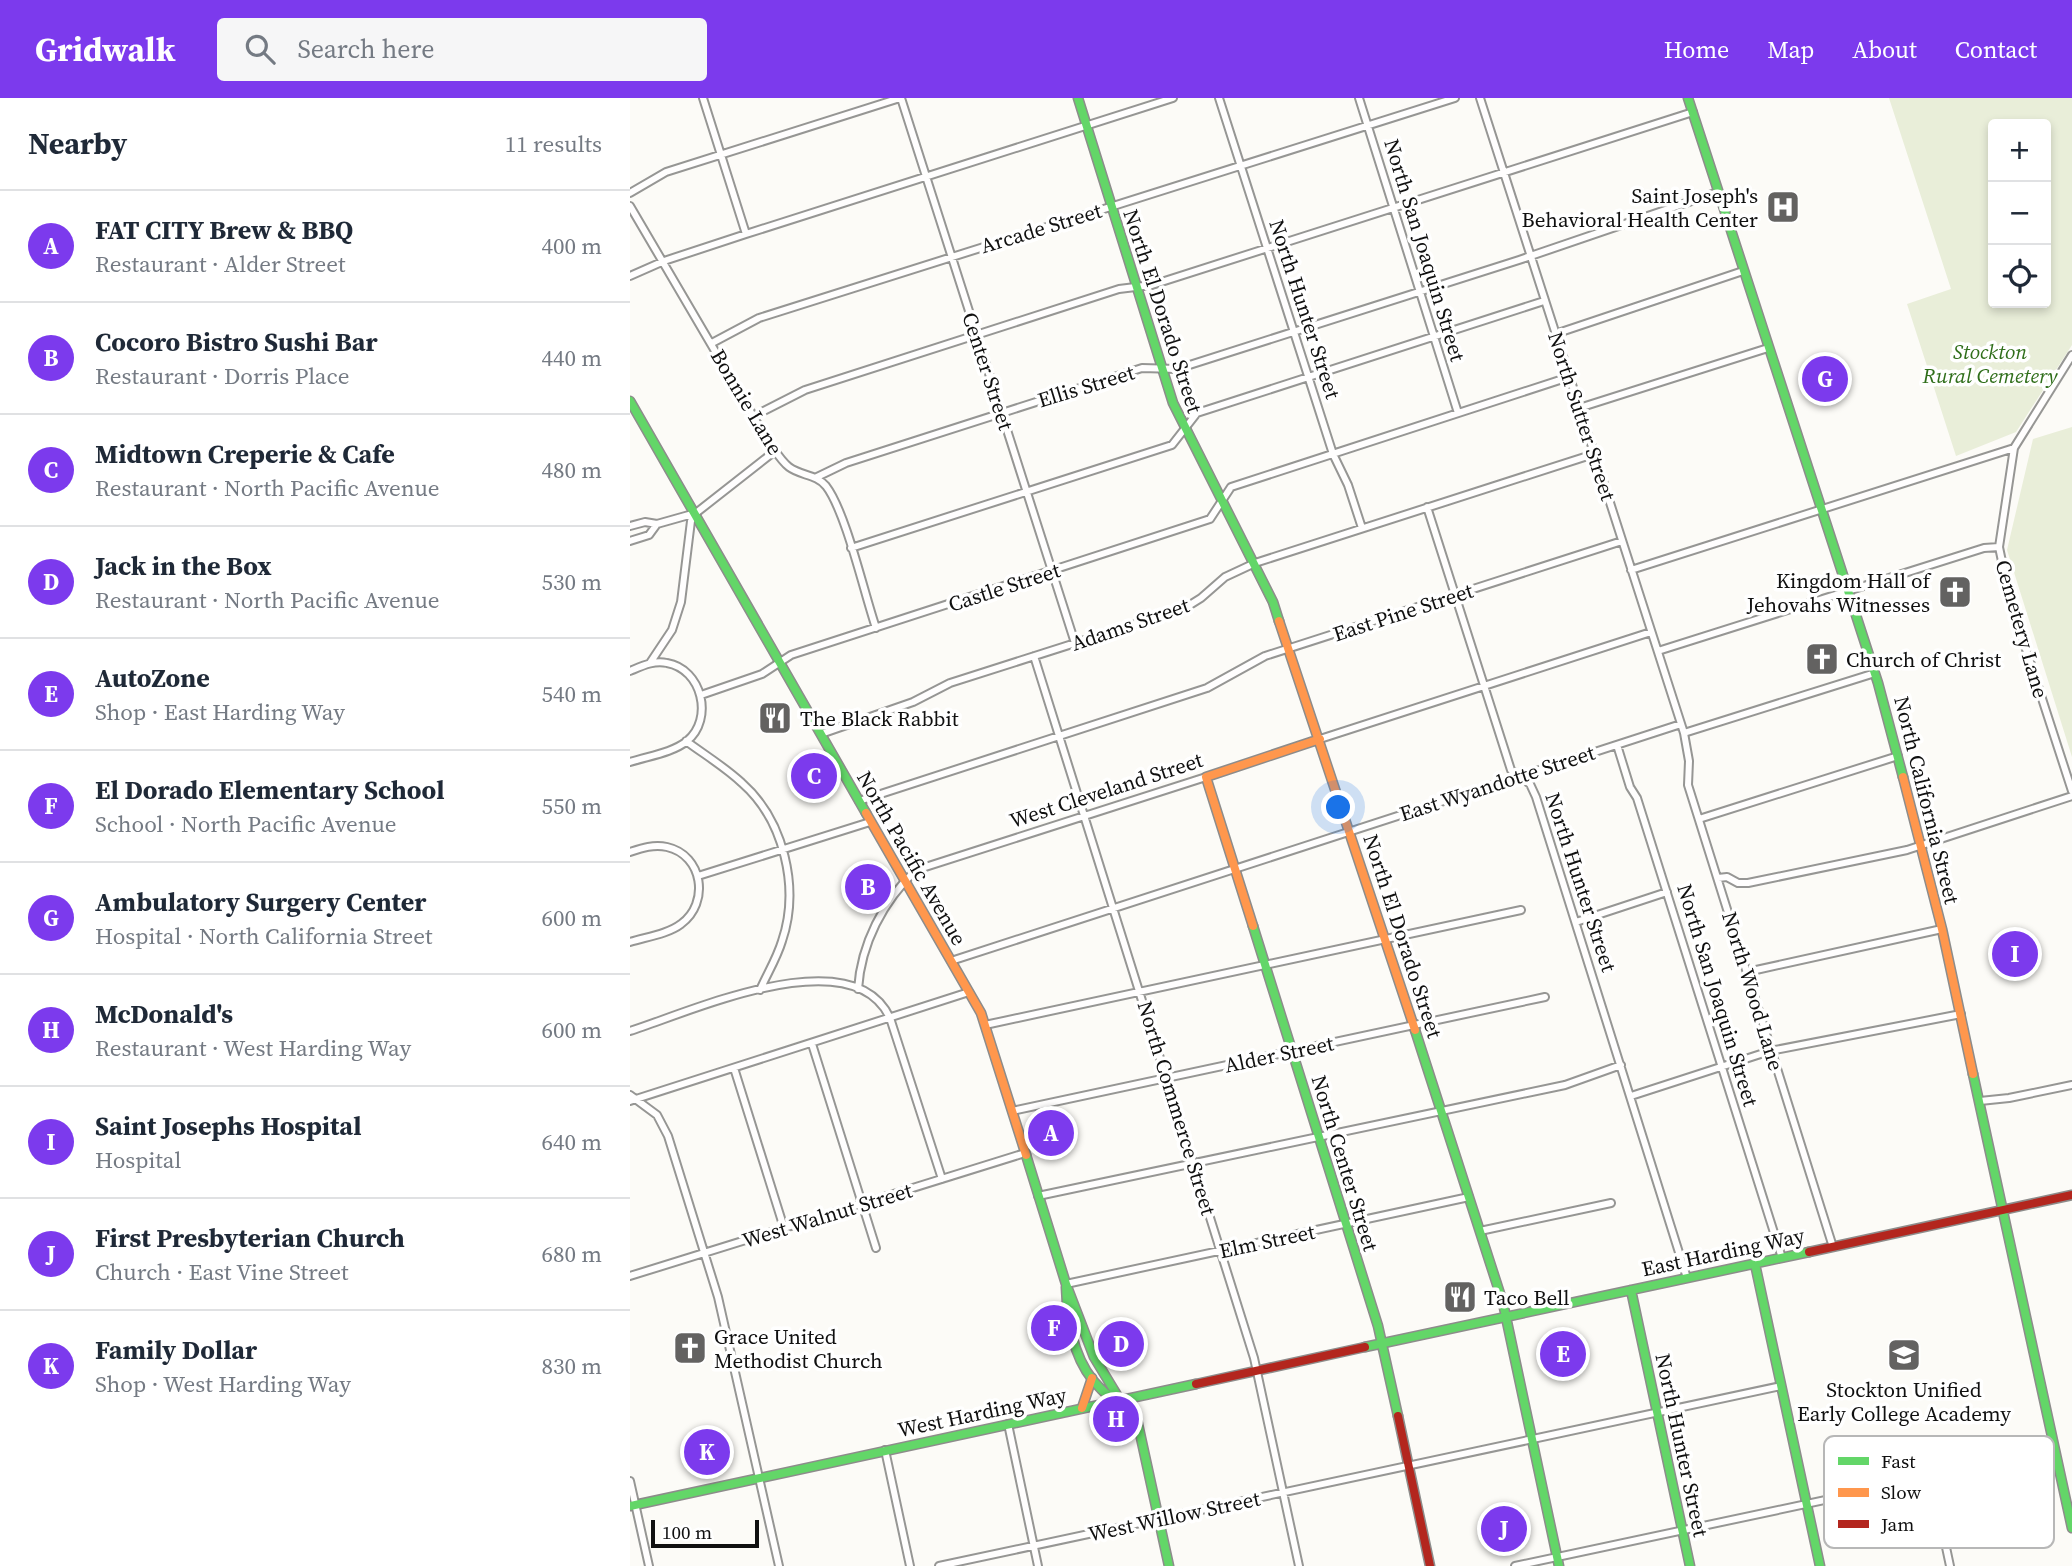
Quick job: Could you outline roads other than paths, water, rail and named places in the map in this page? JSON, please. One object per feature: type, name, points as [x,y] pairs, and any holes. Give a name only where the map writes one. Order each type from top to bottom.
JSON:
[{"type":"street","points":[[703,98],[746,234]]},
{"type":"street","points":[[630,193],[666,172],[901,98]]},
{"type":"street","name":"Center Street","points":[[901,98],[1075,643]]},
{"type":"street","name":"North El Dorado Street","points":[[1077,98],[1160,368],[1185,431],[1255,563],[1290,648],[1321,739],[1506,1317],[1558,1561]]},
{"type":"street","points":[[630,276],[664,261],[746,234],[1173,98]]},
{"type":"street","name":"North Hunter Street","points":[[1220,98],[1333,454],[1348,485],[1362,528]]},
{"type":"street","name":"North San Joaquin Street","points":[[1359,98],[1458,413]]},
{"type":"street","name":"Arcade Street","points":[[712,343],[751,321],[1455,98]]},
{"type":"street","name":"North Sutter Street","points":[[1480,98],[1684,733]]},
{"type":"street","name":"North California Street","points":[[1688,98],[1823,509],[1875,673],[1898,756],[1942,929],[2053,1436]]},
{"type":"street","points":[[754,416],[794,394],[976,334],[1119,289],[1136,288],[1267,249],[1693,112]]},
{"type":"street","name":"Ellis Street","points":[[817,477],[832,468],[1002,412],[1142,368],[1177,369],[1420,292],[1718,192]]},
{"type":"street","name":"Bonnie Lane","points":[[630,205],[775,451],[786,465],[800,474],[817,477]]},
{"type":"street","points":[[1555,334],[1743,271]]},
{"type":"street","points":[[851,548],[1172,445],[1197,413],[1544,301]]},
{"type":"street","points":[[1579,408],[1768,348]]},
{"type":"street","name":"Cemetery Lane","points":[[2072,355],[2014,448],[1999,547],[2010,600],[2072,794]]},
{"type":"street","name":"Castle Street","points":[[701,695],[762,674],[791,654],[1210,519],[1231,487],[1569,377]]},
{"type":"street","name":"North Pacific Avenue","points":[[630,401],[633,413],[696,513],[969,992],[985,1025],[1066,1284],[1075,1300],[1100,1370],[1115,1387],[1120,1400]]},
{"type":"street","points":[[1631,570],[2014,448]]},
{"type":"street","points":[[650,663],[672,630],[677,614],[691,521],[696,513],[775,451]]},
{"type":"street","name":"Adams Street","points":[[821,734],[913,702],[950,683],[1185,608],[1225,577],[1255,563],[1594,454]]},
{"type":"street","points":[[817,477],[835,503],[876,628]]},
{"type":"street","name":"North Hunter Street","points":[[1427,507],[1511,770],[1530,784],[1536,797],[1687,1278]]},
{"type":"street","points":[[630,526],[645,522],[657,524],[696,513]]},
{"type":"street","points":[[630,541],[649,535],[657,524]]},
{"type":"street","name":"East Pine Street","points":[[859,801],[1188,694],[1226,680],[1265,656],[1622,541]]},
{"type":"street","points":[[1658,651],[1984,548],[1999,547]]},
{"type":"street","points":[[1321,739],[1651,632]]},
{"type":"street","name":"North Commerce Street","points":[[1034,656],[1258,1370],[1299,1566]]},
{"type":"street","points":[[630,671],[650,663],[663,662],[677,666],[694,681],[701,695],[699,723],[686,741],[630,762]]},
{"type":"street","points":[[1684,733],[1875,673]]},
{"type":"street","name":"East Wyandotte Street","points":[[951,961],[1681,724]]},
{"type":"street","name":"North Wood Lane","points":[[1684,733],[1689,761],[1689,785],[1833,1247]]},
{"type":"street","name":"West Cleveland Street","points":[[905,880],[916,870],[1321,739]]},
{"type":"street","points":[[686,741],[732,774],[757,798],[773,825],[782,849],[788,880],[785,930],[760,990]]},
{"type":"street","name":"North San Joaquin Street","points":[[1617,745],[1667,892],[1782,1258]]},
{"type":"street","points":[[1699,819],[1898,756]]},
{"type":"street","name":"North Center Street","points":[[1206,777],[1382,1343],[1430,1566]]},
{"type":"street","points":[[1718,878],[1727,877],[1738,883],[1748,883],[1921,845],[2072,794]]},
{"type":"street","points":[[698,876],[870,822]]},
{"type":"street","points":[[630,852],[651,846],[671,847],[685,855],[698,876],[699,897],[690,916],[673,928],[630,942]]},
{"type":"street","points":[[858,989],[859,971],[877,920],[905,880]]},
{"type":"street","points":[[1576,922],[1667,892]]},
{"type":"street","points":[[985,1025],[1521,911]]},
{"type":"street","points":[[1747,972],[1942,929]]},
{"type":"street","points":[[630,1031],[760,990],[809,979],[837,982],[858,989],[883,1004],[890,1018],[942,1179]]},
{"type":"street","points":[[632,1099],[969,992]]},
{"type":"street","name":"Alder Street","points":[[1012,1111],[1545,997]]},
{"type":"street","points":[[1631,1096],[1770,1051],[1961,1014]]},
{"type":"street","points":[[812,1044],[876,1248]]},
{"type":"street","points":[[1038,1196],[1565,1085],[1621,1065]]},
{"type":"street","points":[[734,1068],[784,1228]]},
{"type":"street","points":[[1980,1101],[2072,1085]]},
{"type":"street","points":[[632,1099],[657,1115],[664,1126],[718,1297],[779,1566]]},
{"type":"street","name":"West Walnut Street","points":[[630,1276],[1025,1153]]},
{"type":"street","name":"East Harding Way","points":[[1382,1343],[2072,1195]]},
{"type":"street","name":"Elm Street","points":[[1066,1284],[1469,1197]]},
{"type":"street","points":[[1480,1231],[1611,1203]]},
{"type":"street","points":[[1755,1264],[1820,1566]]},
{"type":"street","name":"North Pacific Avenue","points":[[1066,1284],[1066,1302],[1078,1348],[1092,1378],[1102,1391],[1120,1400]]},
{"type":"street","name":"North Hunter Street","points":[[1631,1290],[1690,1566]]},
{"type":"street","name":"West Harding Way","points":[[633,1506],[1382,1343]]},
{"type":"street","points":[[1082,1408],[1090,1391],[1092,1378]]},
{"type":"street","name":"West Willow Street","points":[[939,1566],[1781,1386]]},
{"type":"street","points":[[1120,1400],[1130,1405],[1136,1415],[1169,1566]]},
{"type":"street","points":[[1008,1424],[1038,1566]]},
{"type":"street","name":"North California Street","points":[[2054,1442],[2072,1528]]},
{"type":"street","points":[[885,1450],[909,1566]]},
{"type":"street","points":[[630,1481],[633,1506],[649,1566]]},
{"type":"street","points":[[1515,1566],[1558,1561],[1682,1530],[1824,1500]]},
{"type":"street","points":[[1946,1548],[1950,1566]]},
{"type":"place","name":"Saint Joseph's Behavioral Health Center","points":[[1783,207]]},
{"type":"place","name":"Ambulatory Surgery Center","points":[[1825,379]]},
{"type":"place","name":"Kingdom Hall of Jehovahs Witnesses","points":[[1955,592]]},
{"type":"place","name":"Church of Christ","points":[[1822,659]]},
{"type":"place","name":"The Black Rabbit","points":[[775,718]]},
{"type":"place","name":"Midtown Creperie & Cafe","points":[[814,776]]},
{"type":"place","name":"Cocoro Bistro Sushi Bar","points":[[868,887]]},
{"type":"place","name":"Saint Josephs Hospital","points":[[2015,954]]},
{"type":"place","name":"FAT CITY Brew & BBQ","points":[[1051,1133]]},
{"type":"place","name":"Taco Bell","points":[[1460,1297]]},
{"type":"place","name":"El Dorado Elementary School","points":[[1054,1328]]},
{"type":"place","name":"Jack in the Box","points":[[1121,1344]]},
{"type":"place","name":"Grace United Methodist Church","points":[[690,1348]]},
{"type":"place","name":"AutoZone","points":[[1563,1354]]},
{"type":"place","name":"Stockton Unified Early College Academy","points":[[1904,1355]]},
{"type":"place","name":"McDonald's","points":[[1116,1419]]},
{"type":"place","name":"Family Dollar","points":[[707,1452]]},
{"type":"place","name":"First Presbyterian Church","points":[[1504,1529]]},
{"type":"park label","name":"Stockton Rural Cemetery","points":[[1990,363]]}]
